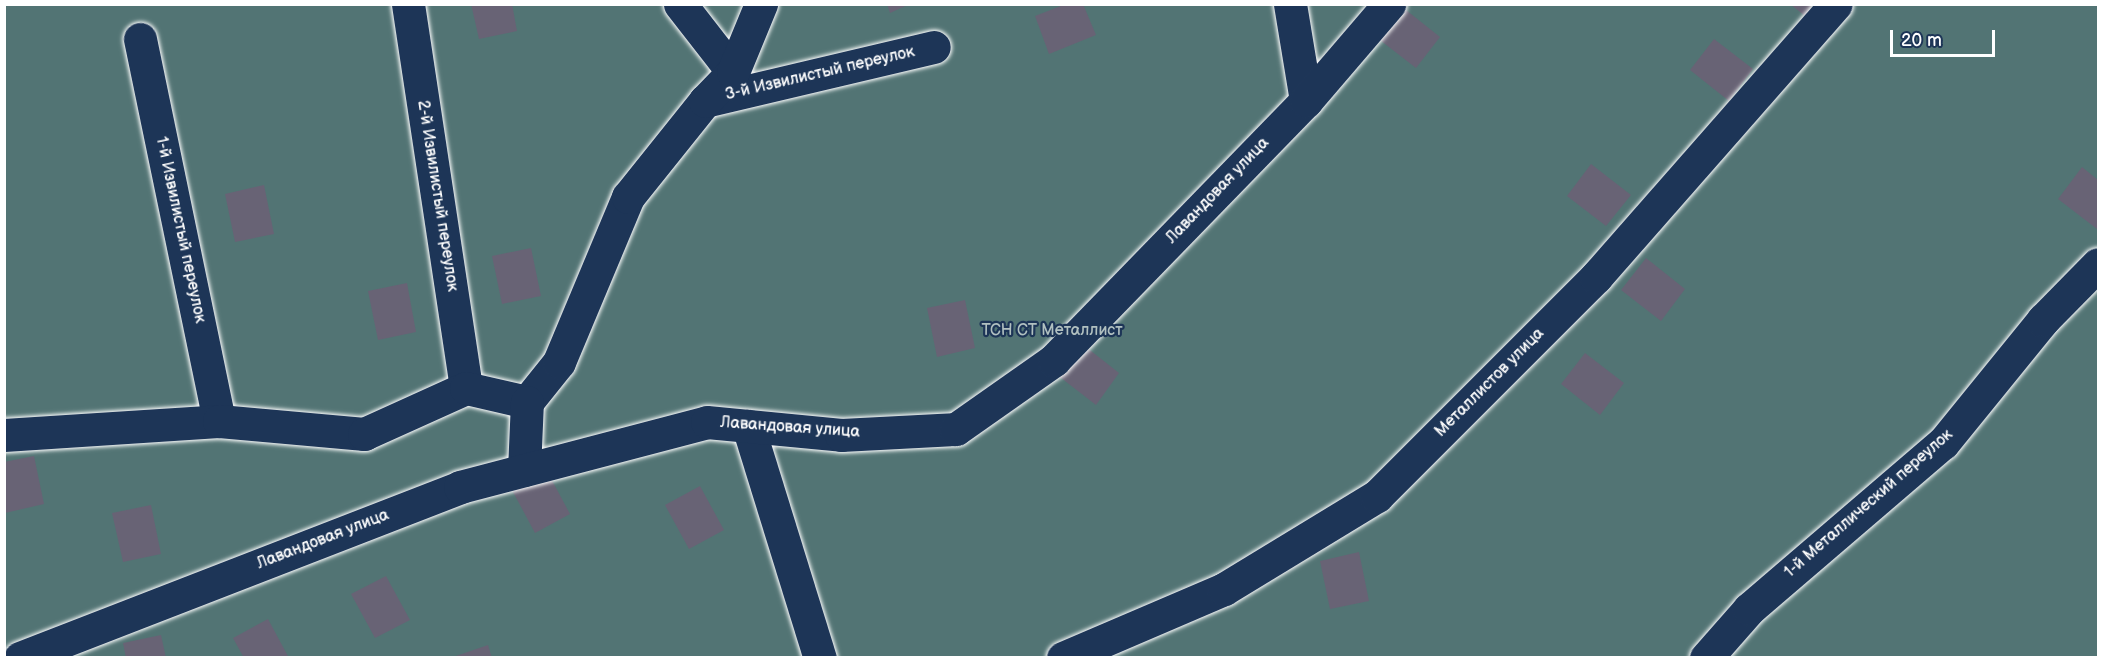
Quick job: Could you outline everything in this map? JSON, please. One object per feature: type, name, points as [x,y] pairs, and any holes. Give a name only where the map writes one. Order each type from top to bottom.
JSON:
[{"type":"street","name":"2-й Извилистый переулок","points":[[408,4],[466,388]]},
{"type":"street","points":[[680,4],[734,72]]},
{"type":"street","points":[[524,470],[528,402],[559,362],[628,197],[705,101],[734,72],[761,4]]},
{"type":"street","points":[[1290,4],[1306,100]]},
{"type":"street","name":"Лавандовая улица","points":[[20,657],[460,487],[707,423],[841,435],[957,429],[1054,360],[1306,100],[1389,4]]},
{"type":"street","name":"Металлистов улица","points":[[1063,657],[1224,589],[1377,496],[1596,277],[1836,4]]},
{"type":"street","name":"1-й Извилистый переулок","points":[[140,39],[219,421]]},
{"type":"street","name":"3-й Извилистый переулок","points":[[705,101],[934,47]]},
{"type":"street","name":"1-й Металлический переулок","points":[[1706,657],[1749,609],[1943,443],[2043,320],[2098,264]]},
{"type":"street","points":[[4,435],[219,421],[364,434],[466,388],[528,402]]},
{"type":"street","points":[[748,426],[820,657]]},
{"type":"green space","name":"ТСН СТ Металлист","points":[[5,5],[2098,5],[2098,657],[5,657]]},
{"type":"building","points":[[471,4],[512,4],[517,31],[479,39]]},
{"type":"building","points":[[887,4],[910,4],[890,13]]},
{"type":"building","points":[[1066,4],[1083,4],[1096,35],[1049,54],[1035,16]]},
{"type":"building","points":[[1790,4],[1813,4],[1805,16]]},
{"type":"building","points":[[1401,6],[1440,37],[1416,68],[1376,37]]},
{"type":"building","points":[[1714,39],[1753,69],[1729,101],[1690,70]]},
{"type":"building","points":[[1591,164],[1631,195],[1606,226],[1567,196]]},
{"type":"building","points":[[2082,167],[2098,180],[2097,229],[2058,199]]},
{"type":"building","points":[[264,185],[274,234],[235,242],[225,194]]},
{"type":"building","points":[[531,248],[541,296],[502,304],[492,256]]},
{"type":"building","points":[[1646,258],[1685,289],[1661,321],[1621,290]]},
{"type":"building","points":[[407,283],[416,332],[378,340],[368,291]]},
{"type":"building","points":[[965,300],[975,348],[937,357],[927,308]]},
{"type":"building","points":[[1081,343],[1119,373],[1096,405],[1056,374]]},
{"type":"building","points":[[1585,353],[1624,383],[1600,415],[1561,384]]},
{"type":"building","points":[[34,456],[44,504],[5,513],[4,462]]},
{"type":"building","points":[[547,471],[570,514],[535,533],[512,490]]},
{"type":"building","points":[[700,486],[724,530],[689,549],[665,505]]},
{"type":"building","points":[[151,505],[161,554],[123,562],[112,513]]},
{"type":"building","points":[[1359,552],[1369,601],[1330,609],[1320,561]]},
{"type":"building","points":[[386,576],[410,620],[375,638],[351,594]]},
{"type":"building","points":[[268,619],[289,658],[244,658],[233,638]]},
{"type":"building","points":[[161,635],[166,658],[126,658],[123,643]]},
{"type":"building","points":[[488,645],[492,658],[453,658],[453,657]]}]
